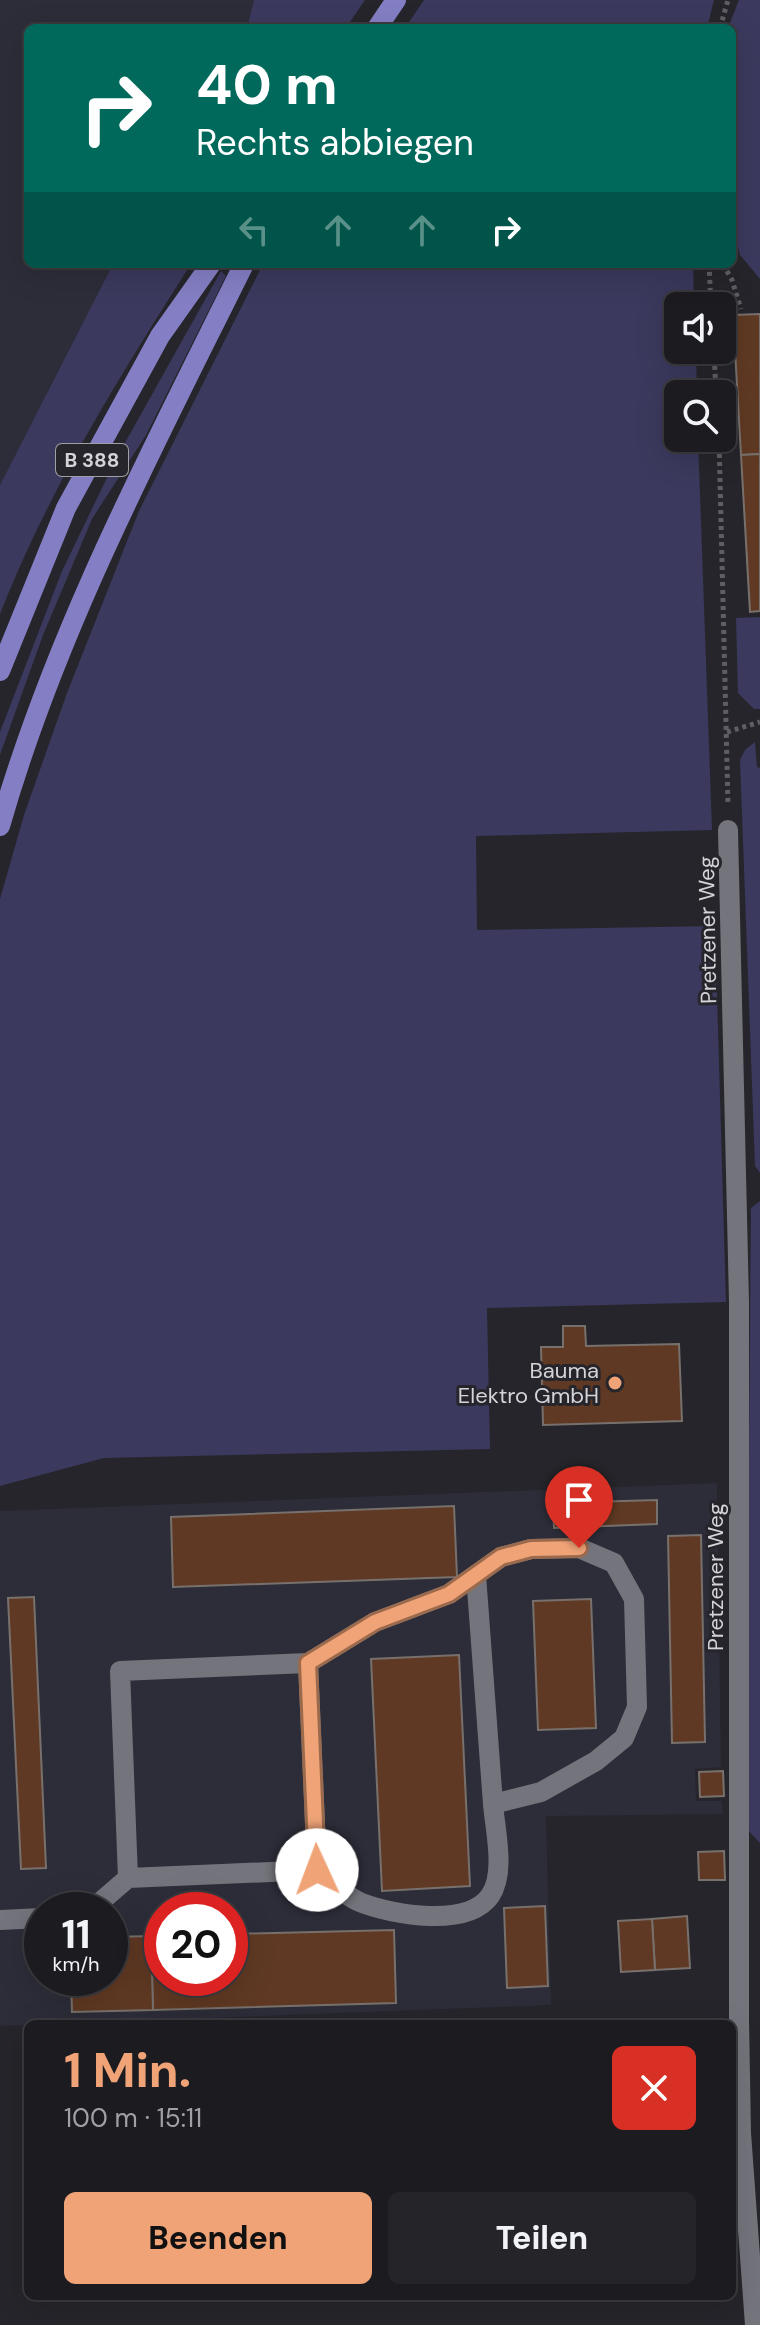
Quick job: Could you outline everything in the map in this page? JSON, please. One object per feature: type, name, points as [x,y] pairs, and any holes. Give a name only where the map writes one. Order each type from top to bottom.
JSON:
[{"type":"main road","points":[[380,24],[396,0]]},
{"type":"main road","name":"B 388","points":[[0,671],[66,508],[160,336],[208,268]]},
{"type":"main road","name":"B 388","points":[[0,826],[21,752],[70,632],[124,512],[242,268]]},
{"type":"street","name":"Pretzener Weg","points":[[728,830],[739,1302],[739,2034],[741,2133],[755,2325]]},
{"type":"street","points":[[128,1878],[120,1671],[308,1663],[375,1622],[449,1594],[501,1557],[531,1549],[579,1548],[614,1563],[634,1599],[637,1707],[624,1738],[596,1761],[541,1792],[493,1804]]},
{"type":"street","points":[[112,1892],[128,1878],[317,1870],[359,1902],[413,1916],[471,1913],[491,1895],[498,1874],[476,1575]]},
{"type":"street","points":[[308,1663],[317,1870]]},
{"type":"street","points":[[0,1920],[24,1919]]},
{"type":"path","points":[[721,24],[728,0]]},
{"type":"path","points":[[709,268],[710,292]]},
{"type":"path","points":[[725,268],[741,309]]},
{"type":"path","points":[[719,452],[728,830]]},
{"type":"path","points":[[727,732],[760,722]]},
{"type":"shaded area","points":[[0,0],[254,0],[248,24],[24,24],[24,268],[111,268],[0,485]]},
{"type":"shaded area","points":[[254,0],[365,0],[349,24],[248,24]]},
{"type":"shaded area","points":[[424,0],[714,0],[708,24],[408,24]]},
{"type":"shaded area","points":[[739,0],[760,0],[760,279],[740,255],[736,240],[736,24],[730,24]]},
{"type":"shaded area","points":[[111,268],[189,268],[112,391],[63,478],[0,614],[0,485]]},
{"type":"shaded area","points":[[261,268],[693,268],[694,292],[664,292],[664,364],[696,364],[697,380],[664,380],[664,452],[698,452],[712,830],[476,836],[477,930],[715,926],[726,1302],[487,1308],[490,1449],[104,1458],[0,1486],[0,899],[24,815],[67,693],[139,511]]},
{"type":"shaded area","points":[[221,271],[226,276],[146,435],[92,519],[43,635],[0,755],[0,732],[62,571],[117,457]]},
{"type":"shaded area","points":[[760,617],[760,709],[754,709],[738,693],[736,618]]},
{"type":"shaded area","points":[[755,742],[757,767],[760,768],[760,1173],[755,1166],[740,760],[745,750]]},
{"type":"shaded area","points":[[760,1201],[760,1843],[746,1828],[751,1208]]},
{"type":"shaded area","points":[[717,1483],[721,1767],[695,1769],[696,1801],[722,1801],[723,1814],[546,1816],[551,2005],[157,2020],[24,2020],[24,2025],[0,2026],[0,1511]]},
{"type":"building","points":[[760,314],[760,454],[741,455],[736,315]]},
{"type":"building","points":[[760,454],[760,611],[750,612],[741,455]]},
{"type":"building","points":[[563,1326],[585,1326],[586,1346],[679,1344],[682,1421],[543,1425],[541,1347],[563,1347]]},
{"type":"building","points":[[657,1500],[657,1524],[554,1528],[553,1503]]},
{"type":"building","points":[[454,1506],[457,1577],[173,1587],[171,1517]]},
{"type":"building","points":[[701,1535],[705,1742],[672,1743],[668,1536]]},
{"type":"building","points":[[34,1597],[46,1868],[21,1869],[8,1598]]},
{"type":"building","points":[[591,1599],[596,1728],[538,1730],[533,1601]]},
{"type":"building","points":[[459,1655],[470,1886],[382,1891],[371,1659]]},
{"type":"building","points":[[723,1771],[724,1796],[700,1797],[699,1772]]},
{"type":"building","points":[[724,1851],[725,1880],[699,1880],[698,1852]]},
{"type":"building","points":[[545,1906],[548,1986],[507,1988],[504,1908]]},
{"type":"building","points":[[687,1916],[690,1968],[655,1970],[652,1919]]},
{"type":"building","points":[[652,1919],[655,1970],[621,1972],[618,1921]]},
{"type":"building","points":[[394,1930],[396,2003],[153,2010],[153,1996],[248,1996],[248,1934]]},
{"type":"building","points":[[144,1936],[144,1996],[153,1996],[153,2010],[72,2012],[72,1996],[128,1996],[128,1937]]},
{"type":"place","name":"Bauma Elektro GmbH","points":[[615,1383]]},
{"type":"route","points":[[317,1870],[308,1663],[375,1622],[449,1594],[501,1557],[531,1549],[579,1548]]}]
